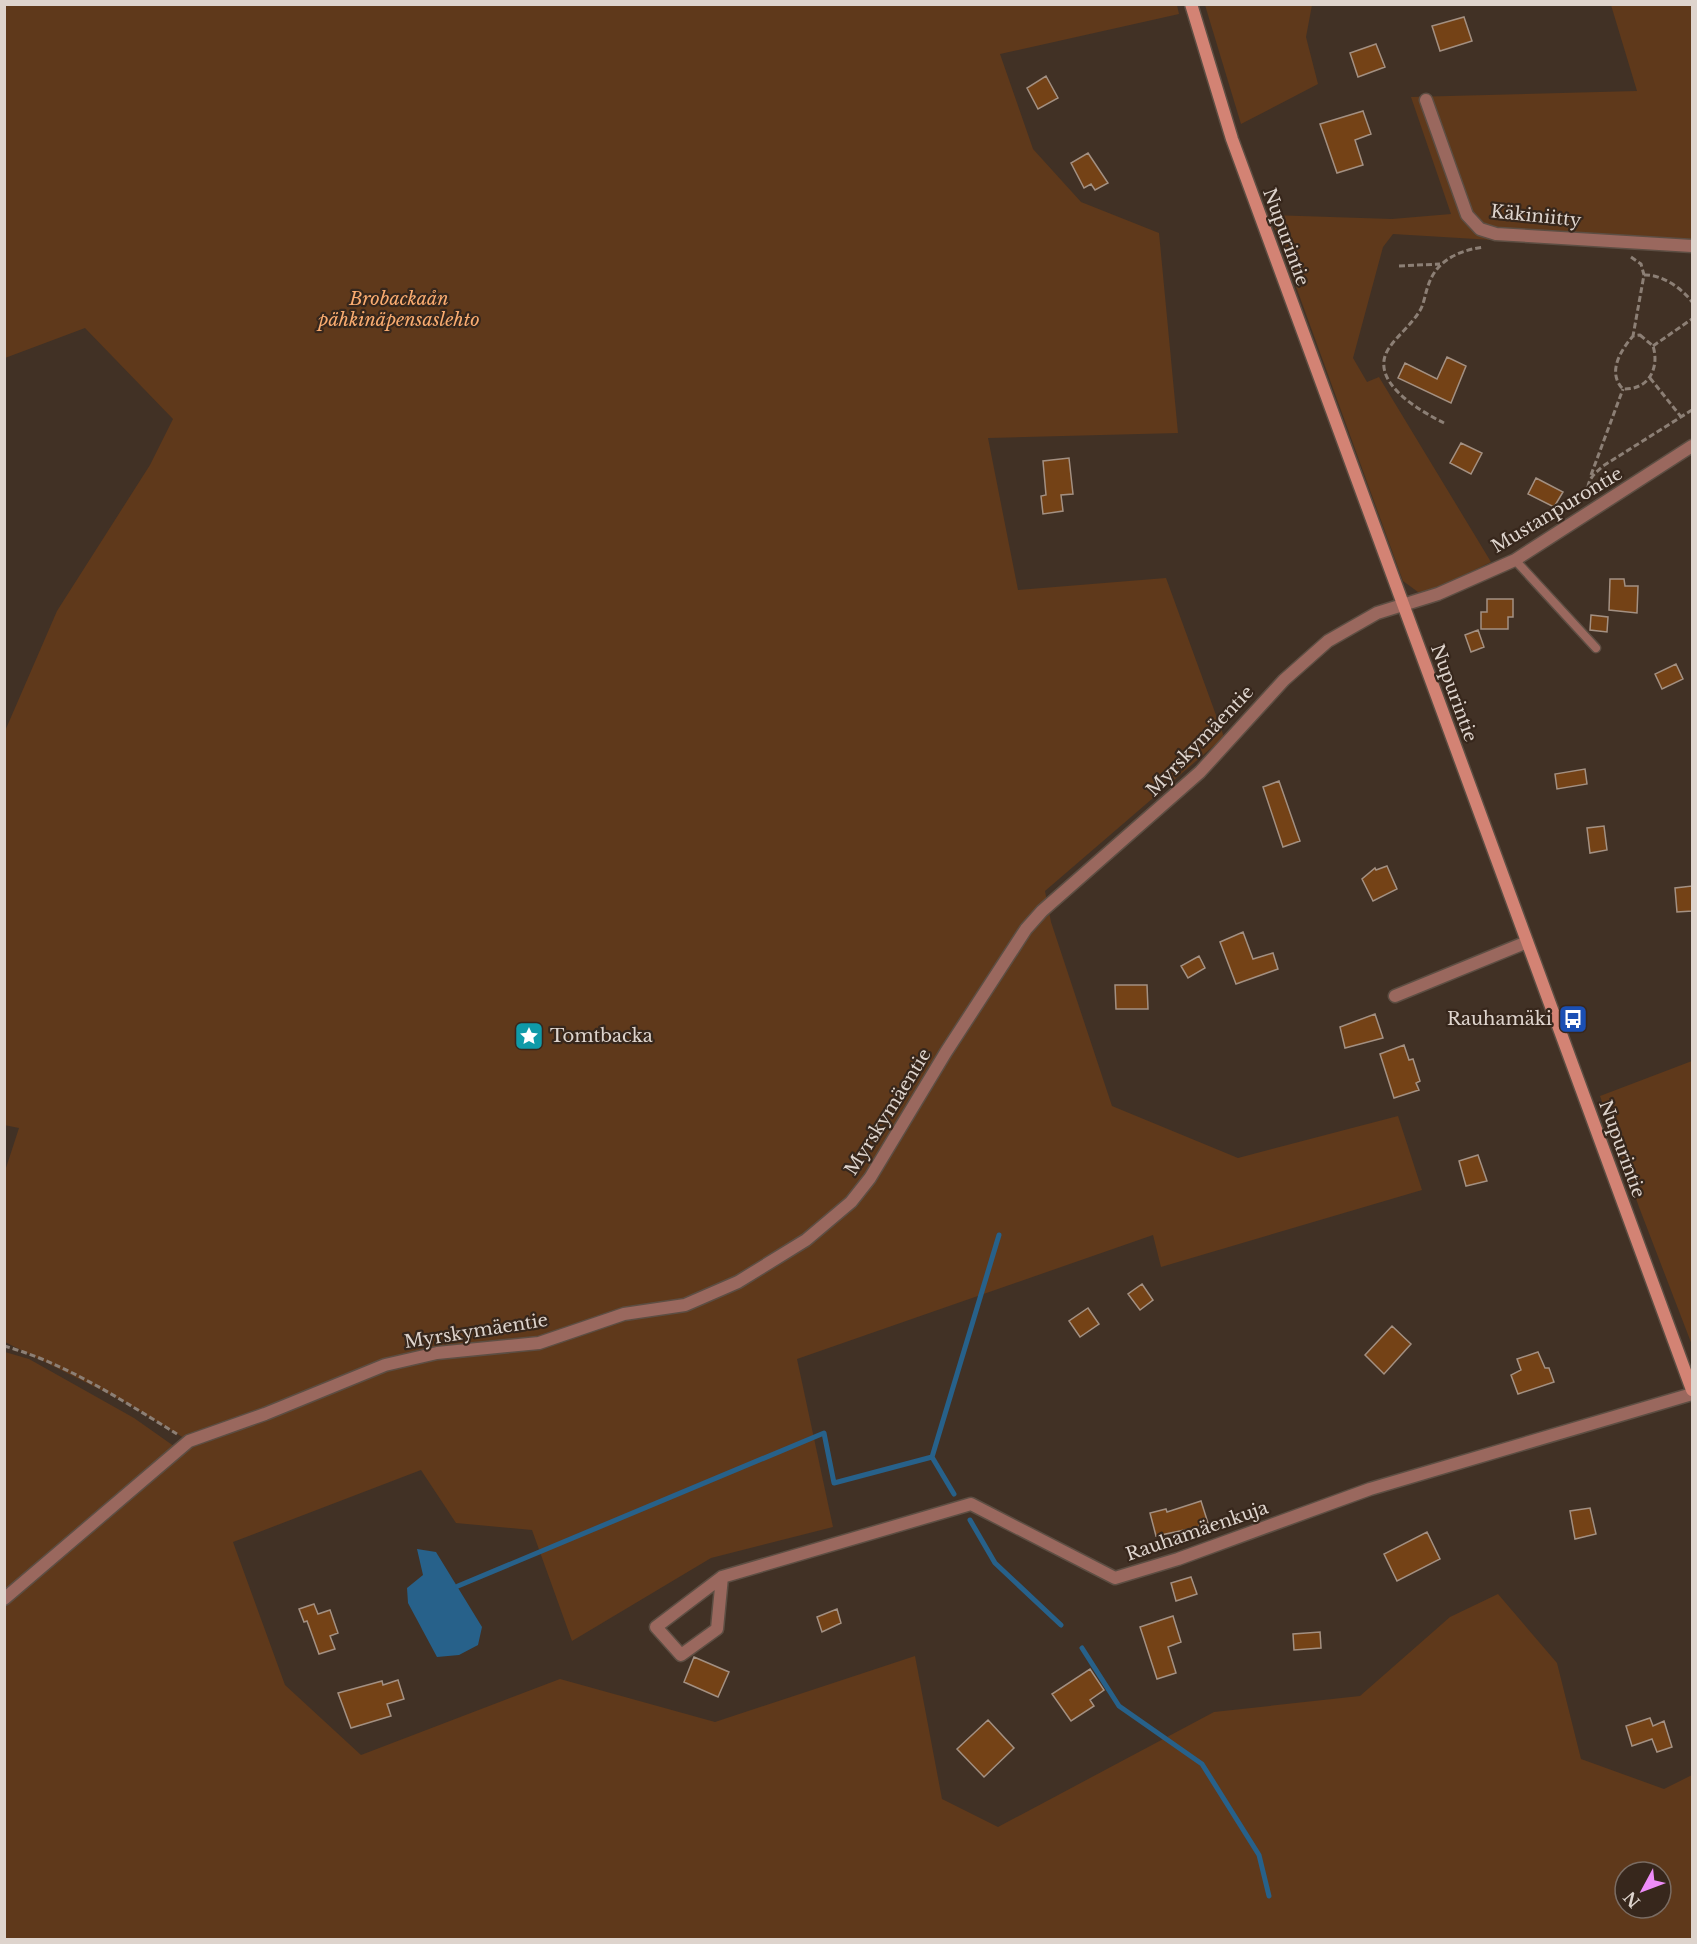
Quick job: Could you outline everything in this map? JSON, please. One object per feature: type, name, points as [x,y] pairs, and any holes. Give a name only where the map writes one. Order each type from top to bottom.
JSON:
[{"type":"main road","name":"Nupurintie","points":[[1191,4],[1232,139],[1692,1392]]},
{"type":"street","name":"Käkiniitty","points":[[1426,100],[1467,215],[1480,229],[1496,234],[1692,246]]},
{"type":"street","name":"Mustanpurontie","points":[[1402,605],[1438,594],[1515,560],[1692,446]]},
{"type":"street","name":"Myrskymäentie","points":[[4,1599],[189,1441],[265,1414],[385,1365],[437,1353],[538,1343],[624,1314],[685,1305],[738,1282],[806,1240],[851,1202],[870,1178],[1012,950],[1042,911],[1200,772],[1284,680],[1328,641],[1377,613],[1402,605]]},
{"type":"street","points":[[1395,996],[1527,942]]},
{"type":"street","name":"Rauhamäenkuja","points":[[722,1577],[717,1629],[681,1655],[656,1626],[722,1577],[971,1504],[1115,1578],[1178,1559],[1370,1489],[1692,1392]]},
{"type":"lane","points":[[1515,560],[1596,648]]},
{"type":"path","points":[[1399,267],[1440,264],[1471,249],[1488,246]]},
{"type":"path","points":[[1623,255],[1641,264],[1644,274],[1633,336],[1614,368],[1614,376],[1623,389],[1633,390],[1650,378],[1656,355],[1653,346],[1640,335],[1633,336]]},
{"type":"path","points":[[1440,264],[1432,274],[1420,311],[1389,348],[1383,360],[1386,378],[1402,396],[1444,423]]},
{"type":"path","points":[[1644,274],[1654,274],[1675,286],[1692,302]]},
{"type":"path","points":[[1653,346],[1692,319]]},
{"type":"path","points":[[1650,378],[1682,418]]},
{"type":"path","points":[[1596,508],[1587,487],[1623,389]]},
{"type":"path","points":[[1591,477],[1603,466],[1692,410]]},
{"type":"path","points":[[4,1346],[32,1354],[123,1401],[189,1441]]},
{"type":"green space","name":"Brobackaån pähkinäpensaslehto","points":[[7,4],[1177,5],[1179,14],[1000,54],[1033,149],[1081,202],[1159,233],[1178,433],[988,438],[1018,590],[1166,578],[1224,737],[1045,891],[1051,922],[1112,1106],[1238,1158],[1398,1116],[1422,1190],[1161,1267],[1153,1235],[797,1359],[833,1527],[711,1558],[572,1641],[532,1530],[456,1523],[421,1470],[233,1542],[285,1685],[361,1755],[560,1679],[715,1722],[915,1656],[942,1799],[998,1827],[1214,1712],[1360,1696],[1450,1617],[1498,1594],[1557,1663],[1581,1759],[1664,1789],[1692,1775],[1692,1939],[5,1939],[5,1352],[29,1359],[134,1418],[178,1449],[189,1441],[123,1401],[5,1342],[5,1171],[19,1128],[4,1125],[5,731],[57,611],[150,465],[173,419],[85,328],[5,358],[4,7]]},
{"type":"green space","points":[[1205,5],[1312,5],[1306,37],[1318,84],[1241,124]]},
{"type":"green space","points":[[1611,5],[1692,5],[1692,252],[1393,234],[1383,247],[1353,358],[1367,382],[1379,377],[1491,562],[1431,591],[1418,592],[1403,581],[1270,215],[1392,219],[1451,214],[1411,97],[1637,91]]},
{"type":"green space","points":[[1692,1061],[1692,1345],[1639,1207],[1600,1096]]},
{"type":"water","points":[[417,1549],[436,1552],[482,1627],[478,1645],[459,1655],[437,1657],[408,1603],[407,1588],[423,1575]]},
{"type":"building","points":[[1464,17],[1472,41],[1440,51],[1432,26]]},
{"type":"building","points":[[1376,44],[1385,67],[1358,77],[1350,53]]},
{"type":"building","points":[[1046,76],[1058,98],[1038,109],[1027,88]]},
{"type":"building","points":[[1363,111],[1371,134],[1355,140],[1363,165],[1337,173],[1320,124]]},
{"type":"building","points":[[1088,153],[1108,183],[1095,190],[1091,184],[1084,188],[1071,163]]},
{"type":"building","points":[[1447,357],[1466,366],[1451,403],[1398,378],[1405,363],[1437,379]]},
{"type":"building","points":[[1461,443],[1482,453],[1471,474],[1450,463]]},
{"type":"building","points":[[1069,458],[1073,494],[1061,495],[1063,511],[1043,514],[1041,496],[1046,495],[1043,461]]},
{"type":"building","points":[[1536,478],[1563,492],[1554,507],[1528,494]]},
{"type":"building","points":[[1610,579],[1624,579],[1625,586],[1638,586],[1637,613],[1609,610]]},
{"type":"building","points":[[1487,599],[1513,599],[1513,617],[1508,617],[1508,629],[1481,629],[1481,612],[1487,612]]},
{"type":"building","points":[[1591,615],[1608,617],[1607,632],[1590,630]]},
{"type":"building","points":[[1478,630],[1484,647],[1471,652],[1465,635]]},
{"type":"building","points":[[1676,664],[1683,679],[1662,689],[1655,674]]},
{"type":"building","points":[[1585,769],[1587,784],[1557,789],[1555,774]]},
{"type":"building","points":[[1279,781],[1300,841],[1283,847],[1263,787]]},
{"type":"building","points":[[1604,826],[1607,850],[1590,853],[1587,828]]},
{"type":"building","points":[[1387,866],[1397,889],[1373,901],[1362,879],[1375,868],[1376,870]]},
{"type":"building","points":[[1692,886],[1692,911],[1677,912],[1675,888]]},
{"type":"building","points":[[1243,932],[1253,959],[1273,953],[1278,969],[1236,984],[1220,942]]},
{"type":"building","points":[[1199,956],[1205,968],[1188,978],[1181,966]]},
{"type":"building","points":[[1115,985],[1147,985],[1148,1009],[1116,1009]]},
{"type":"building","points":[[1375,1014],[1383,1038],[1345,1048],[1340,1027]]},
{"type":"building","points":[[1404,1045],[1409,1060],[1413,1059],[1420,1081],[1416,1083],[1419,1090],[1394,1098],[1380,1054]]},
{"type":"building","points":[[1478,1155],[1487,1181],[1466,1186],[1459,1161]]},
{"type":"building","points":[[1142,1284],[1153,1300],[1140,1310],[1128,1294]]},
{"type":"building","points":[[1088,1308],[1099,1324],[1080,1337],[1069,1321]]},
{"type":"building","points":[[1392,1326],[1411,1344],[1384,1374],[1365,1355]]},
{"type":"building","points":[[1538,1352],[1545,1368],[1549,1368],[1554,1382],[1518,1394],[1511,1375],[1521,1370],[1517,1359]]},
{"type":"building","points":[[1201,1501],[1208,1523],[1199,1526],[1200,1534],[1189,1529],[1156,1536],[1150,1513],[1166,1509],[1167,1512]]},
{"type":"building","points":[[1590,1508],[1596,1534],[1575,1539],[1570,1511]]},
{"type":"building","points":[[1427,1532],[1440,1559],[1397,1581],[1384,1554]]},
{"type":"building","points":[[1191,1577],[1197,1594],[1176,1601],[1171,1583]]},
{"type":"building","points":[[314,1604],[318,1614],[330,1610],[338,1633],[330,1636],[335,1649],[319,1654],[307,1621],[304,1622],[299,1609]]},
{"type":"building","points":[[837,1609],[841,1623],[822,1632],[817,1617]]},
{"type":"building","points":[[1173,1616],[1181,1642],[1168,1647],[1176,1673],[1157,1679],[1140,1627]]},
{"type":"building","points":[[1320,1632],[1321,1648],[1294,1650],[1293,1634]]},
{"type":"building","points":[[694,1657],[729,1672],[718,1697],[684,1682]]},
{"type":"building","points":[[1090,1669],[1104,1690],[1090,1700],[1094,1706],[1071,1721],[1052,1694]]},
{"type":"building","points":[[398,1680],[404,1699],[387,1704],[391,1716],[351,1728],[338,1693],[382,1681],[383,1685]]},
{"type":"building","points":[[1650,1718],[1653,1726],[1664,1721],[1672,1747],[1657,1752],[1652,1739],[1632,1746],[1626,1726]]},
{"type":"building","points":[[988,1720],[1014,1748],[984,1777],[957,1749]]},
{"type":"waterway","points":[[932,1457],[999,1235]]},
{"type":"waterway","points":[[458,1586],[824,1433],[834,1483],[932,1457],[954,1494]]},
{"type":"waterway","points":[[970,1520],[995,1563],[1061,1625]]},
{"type":"waterway","points":[[1082,1648],[1119,1706],[1202,1764],[1259,1855],[1269,1896]]},
{"type":"place","name":"Rauhamäki","points":[[1573,1019]]},
{"type":"place","name":"Tomtbacka","points":[[529,1036]]}]
